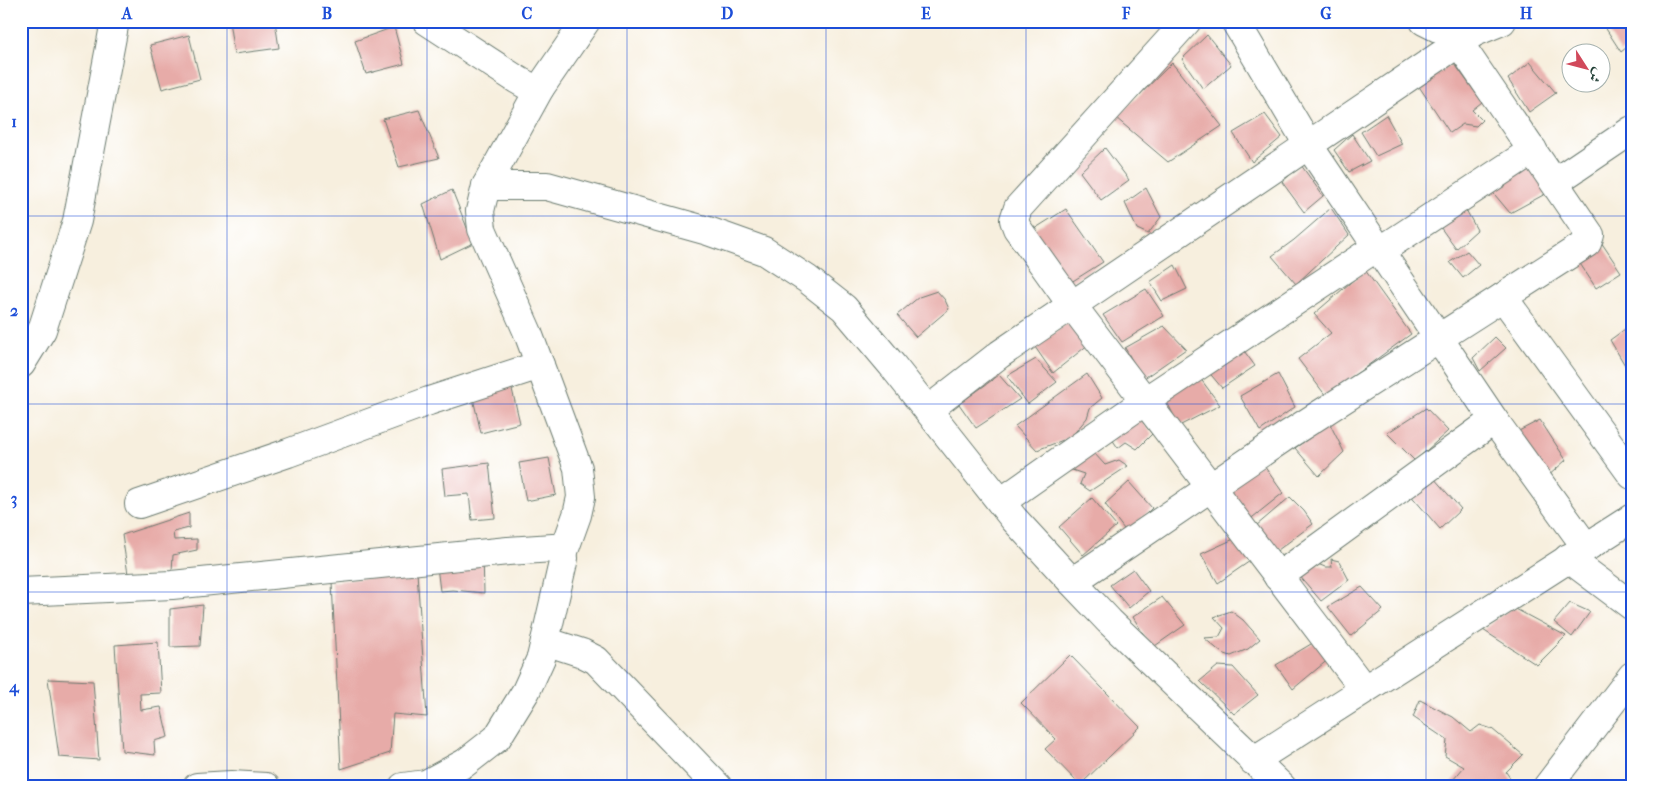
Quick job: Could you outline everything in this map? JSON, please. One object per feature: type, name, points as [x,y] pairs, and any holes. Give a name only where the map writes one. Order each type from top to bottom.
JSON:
[{"type":"street","points":[[21,364],[42,330],[78,221],[115,21]]},
{"type":"street","points":[[427,21],[516,79],[530,87],[540,88]]},
{"type":"street","points":[[403,787],[426,784],[464,763],[497,738],[526,691],[541,658],[563,554],[577,515],[581,497],[578,468],[528,333],[482,229],[480,211],[486,186],[540,88],[586,21]]},
{"type":"street","points":[[1187,21],[1018,208],[1014,220],[1072,305],[1364,689]]},
{"type":"street","points":[[1235,21],[1309,146],[1494,420],[1577,553],[1632,606]]},
{"type":"street","points":[[1072,582],[1286,436],[1590,240],[1590,235],[1533,150],[1467,37],[1438,28],[1424,21]]},
{"type":"street","points":[[928,410],[1000,354],[1467,37],[1502,21]]},
{"type":"street","points":[[1554,182],[1632,130]]},
{"type":"street","points":[[1001,502],[1145,401],[1533,150]]},
{"type":"street","points":[[486,186],[546,186],[708,231],[764,251],[807,279],[844,308],[1001,502],[1072,582],[1109,621],[1282,787]]},
{"type":"street","points":[[1503,297],[1632,475]]},
{"type":"street","points":[[138,504],[288,453],[429,401],[540,365]]},
{"type":"street","points":[[1278,577],[1494,420]]},
{"type":"street","points":[[1253,760],[1632,518]]},
{"type":"street","points":[[21,592],[172,585],[508,551],[553,548],[560,550],[563,554]]},
{"type":"street","points":[[545,641],[582,653],[596,660],[718,787]]},
{"type":"street","points":[[1547,787],[1632,676]]},
{"type":"street","points":[[197,787],[266,787]]},
{"type":"building","points":[[229,21],[275,21],[279,48],[234,54]]},
{"type":"building","points":[[1601,21],[1632,21],[1632,43],[1621,52]]},
{"type":"building","points":[[394,27],[404,64],[366,74],[355,41]]},
{"type":"building","points":[[189,35],[200,79],[162,89],[150,45]]},
{"type":"building","points":[[1207,35],[1231,65],[1203,89],[1182,59]]},
{"type":"building","points":[[1530,62],[1556,93],[1529,112],[1508,79]]},
{"type":"building","points":[[1172,63],[1222,126],[1168,162],[1116,118]]},
{"type":"building","points":[[1454,63],[1482,102],[1472,110],[1482,120],[1476,126],[1463,124],[1450,133],[1418,85]]},
{"type":"building","points":[[419,110],[439,158],[399,167],[383,119]]},
{"type":"building","points":[[1265,114],[1282,137],[1252,162],[1233,133]]},
{"type":"building","points":[[1386,115],[1402,144],[1376,156],[1361,132]]},
{"type":"building","points":[[1352,134],[1370,161],[1349,172],[1334,150]]},
{"type":"building","points":[[1105,148],[1129,180],[1101,200],[1080,172]]},
{"type":"building","points":[[1527,161],[1547,193],[1510,213],[1490,189]]},
{"type":"building","points":[[1301,165],[1323,196],[1304,212],[1282,182]]},
{"type":"building","points":[[1146,188],[1161,217],[1148,234],[1137,229],[1125,203]]},
{"type":"building","points":[[452,190],[473,243],[440,259],[423,204]]},
{"type":"building","points":[[1464,206],[1477,230],[1456,249],[1438,224]]},
{"type":"building","points":[[1331,208],[1349,235],[1296,284],[1272,256]]},
{"type":"building","points":[[1066,209],[1103,262],[1068,284],[1031,231]]},
{"type":"building","points":[[1601,242],[1621,272],[1596,288],[1577,259]]},
{"type":"building","points":[[1467,251],[1479,265],[1463,278],[1450,262]]},
{"type":"building","points":[[1175,265],[1187,289],[1162,301],[1150,282]]},
{"type":"building","points":[[1365,270],[1411,334],[1326,396],[1298,359],[1331,333],[1314,314]]},
{"type":"building","points":[[1146,289],[1164,316],[1122,342],[1103,315]]},
{"type":"building","points":[[937,291],[945,300],[949,309],[916,337],[897,315],[919,297]]},
{"type":"building","points":[[1071,320],[1089,344],[1053,373],[1035,347]]},
{"type":"building","points":[[1632,324],[1632,377],[1610,340]]},
{"type":"building","points":[[1164,326],[1186,349],[1143,379],[1125,348]]},
{"type":"building","points":[[1495,337],[1506,348],[1480,371],[1473,358]]},
{"type":"building","points":[[1242,348],[1255,366],[1222,388],[1207,370]]},
{"type":"building","points":[[1036,359],[1057,382],[1028,404],[1007,376]]},
{"type":"building","points":[[1087,374],[1102,398],[1090,408],[1087,418],[1071,437],[1037,450],[1015,426]]},
{"type":"building","points":[[1197,374],[1220,405],[1179,426],[1165,398]]},
{"type":"building","points":[[1278,374],[1295,407],[1260,431],[1240,396]]},
{"type":"building","points":[[999,375],[1020,399],[976,428],[959,404]]},
{"type":"building","points":[[511,385],[520,423],[481,433],[472,394]]},
{"type":"building","points":[[1426,408],[1448,431],[1415,461],[1387,433]]},
{"type":"building","points":[[1139,417],[1152,434],[1137,449],[1126,442],[1118,448],[1110,436]]},
{"type":"building","points":[[1540,420],[1566,460],[1546,478],[1517,432]]},
{"type":"building","points":[[1330,424],[1344,452],[1319,476],[1295,448]]},
{"type":"building","points":[[1094,453],[1105,465],[1119,460],[1128,466],[1090,491],[1080,484],[1084,474],[1069,469]]},
{"type":"building","points":[[549,458],[556,495],[526,501],[519,463]]},
{"type":"building","points":[[489,463],[495,518],[472,520],[469,494],[445,496],[442,469]]},
{"type":"building","points":[[1262,463],[1283,493],[1248,521],[1225,488]]},
{"type":"building","points":[[1433,477],[1461,509],[1440,529],[1408,492]]},
{"type":"building","points":[[1129,482],[1152,508],[1127,533],[1105,504]]},
{"type":"building","points":[[1290,497],[1304,511],[1313,524],[1274,553],[1256,526]]},
{"type":"building","points":[[1092,498],[1116,526],[1083,555],[1059,527]]},
{"type":"building","points":[[189,513],[189,528],[173,532],[174,540],[197,539],[197,550],[173,555],[172,571],[128,574],[122,535]]},
{"type":"building","points":[[1236,538],[1253,559],[1218,583],[1201,554]]},
{"type":"building","points":[[483,553],[484,593],[453,590],[440,591],[436,558]]},
{"type":"building","points":[[1331,559],[1339,561],[1349,580],[1321,601],[1298,574],[1313,562],[1325,567],[1332,567]]},
{"type":"building","points":[[1133,569],[1149,591],[1129,608],[1110,585]]},
{"type":"building","points":[[417,572],[427,717],[393,714],[390,753],[341,769],[332,582]]},
{"type":"building","points":[[1362,587],[1383,610],[1351,636],[1328,607]]},
{"type":"building","points":[[1162,597],[1185,625],[1152,648],[1133,617]]},
{"type":"building","points":[[1570,603],[1590,612],[1572,637],[1554,622]]},
{"type":"building","points":[[203,605],[200,646],[170,647],[170,609]]},
{"type":"building","points":[[1512,607],[1566,636],[1537,665],[1483,630]]},
{"type":"building","points":[[1231,611],[1243,620],[1260,639],[1248,649],[1231,656],[1222,653],[1204,638],[1219,637],[1224,628],[1214,617]]},
{"type":"building","points":[[1316,641],[1330,658],[1293,689],[1276,665]]},
{"type":"building","points":[[158,642],[161,693],[140,694],[141,710],[161,707],[168,737],[154,741],[155,755],[122,751],[115,645]]},
{"type":"building","points":[[1070,655],[1140,727],[1080,785],[1045,749],[1056,739],[1021,703]]},
{"type":"building","points":[[1218,666],[1233,667],[1258,695],[1234,714],[1200,681]]},
{"type":"building","points":[[48,679],[93,681],[99,760],[59,757]]},
{"type":"building","points":[[1420,700],[1453,717],[1471,732],[1480,725],[1492,729],[1523,755],[1506,772],[1516,787],[1447,787],[1464,767],[1445,756],[1447,740],[1413,717]]}]
